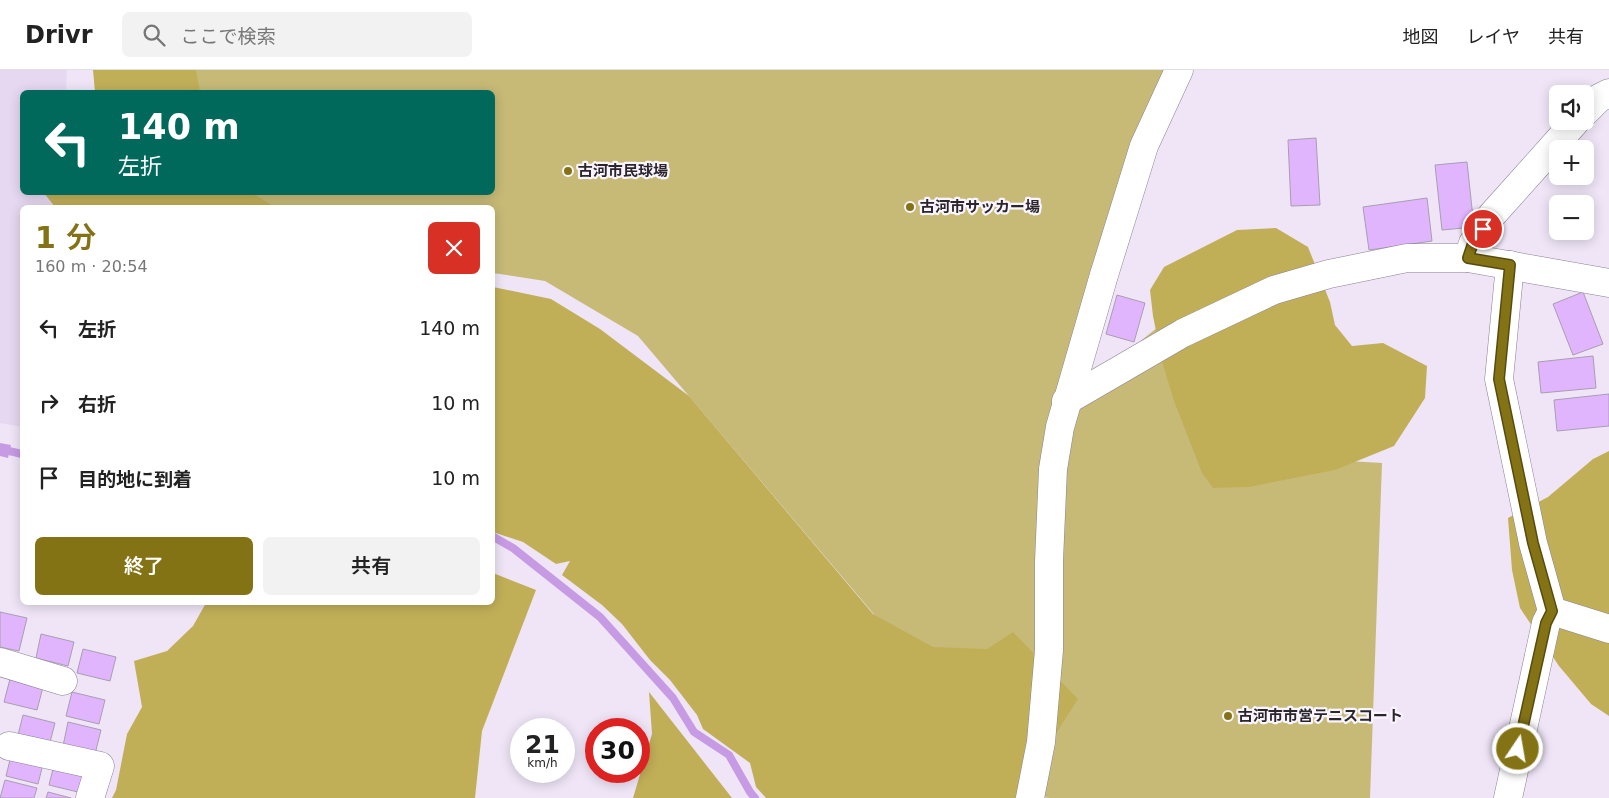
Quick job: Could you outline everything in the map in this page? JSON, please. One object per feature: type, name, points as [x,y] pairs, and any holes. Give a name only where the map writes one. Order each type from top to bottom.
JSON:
[{"type":"street","points":[[1030,798],[1041,742],[1049,650],[1049,561],[1054,469],[1060,427],[1111,250],[1144,146],[1179,70]]},
{"type":"street","points":[[1594,103],[1609,93]]},
{"type":"street","points":[[1468,258],[1473,243],[1492,215],[1568,130]]},
{"type":"street","points":[[1066,401],[1183,333],[1274,290],[1329,274],[1407,258],[1468,258],[1609,283]]},
{"type":"street","points":[[1508,798],[1546,623],[1552,611],[1533,543],[1499,379],[1510,265]]},
{"type":"street","points":[[1552,611],[1609,629]]},
{"type":"street","points":[[0,662],[63,681]]},
{"type":"street","points":[[9,746],[100,766],[90,798]]},
{"type":"shaded area","points":[[0,70],[67,70],[66,90],[20,90],[20,195],[76,195],[139,205],[20,205],[20,427],[0,423]]},
{"type":"shaded area","points":[[93,70],[196,70],[200,90],[95,90]]},
{"type":"shaded area","points":[[170,70],[1182,70],[1067,400],[1173,315],[1217,453],[1382,463],[1370,798],[1050,798],[1028,796],[638,336],[545,281],[495,273],[495,205],[222,205],[218,195],[495,195],[495,90],[178,90]]},
{"type":"shaded area","points":[[46,195],[255,195],[272,205],[53,205]]},
{"type":"shaded area","points":[[1276,228],[1308,247],[1330,302],[1335,325],[1352,346],[1383,343],[1427,366],[1425,398],[1394,446],[1335,470],[1249,487],[1213,488],[1202,473],[1174,401],[1163,365],[1150,290],[1164,267],[1237,230]]},
{"type":"shaded area","points":[[495,287],[551,299],[600,329],[689,396],[873,614],[933,647],[987,649],[1013,632],[1078,699],[1015,798],[766,798],[756,787],[750,763],[703,729],[697,715],[670,680],[650,660],[622,624],[602,605],[562,575],[570,561],[556,564],[523,542],[495,533]]},
{"type":"shaded area","points":[[0,443],[11,445],[8,458],[0,456]]},
{"type":"shaded area","points":[[1609,451],[1609,716],[1591,704],[1559,666],[1520,608],[1512,570],[1508,518],[1548,497],[1593,459]]},
{"type":"shaded area","points":[[495,574],[536,590],[482,731],[475,798],[112,798],[116,790],[127,734],[142,707],[134,661],[167,651],[193,626],[205,605],[495,605]]},
{"type":"shaded area","points":[[649,692],[732,798],[633,798],[637,783],[650,783],[650,741],[652,734]]},
{"type":"building","points":[[1316,138],[1320,205],[1291,206],[1288,140]]},
{"type":"building","points":[[1467,162],[1474,227],[1442,230],[1435,165]]},
{"type":"building","points":[[1427,198],[1432,241],[1369,250],[1363,207]]},
{"type":"building","points":[[1583,292],[1603,344],[1573,355],[1553,304]]},
{"type":"building","points":[[1117,295],[1145,303],[1134,342],[1106,334]]},
{"type":"building","points":[[1593,356],[1596,388],[1541,393],[1538,362]]},
{"type":"building","points":[[1609,394],[1609,426],[1557,431],[1554,400]]},
{"type":"building","points":[[0,612],[27,618],[19,651],[0,647]]},
{"type":"building","points":[[41,634],[74,642],[68,666],[36,658]]},
{"type":"building","points":[[83,649],[116,657],[110,681],[77,673]]},
{"type":"building","points":[[10,679],[43,687],[37,710],[4,702]]},
{"type":"building","points":[[72,692],[105,700],[99,724],[66,716]]},
{"type":"building","points":[[23,715],[55,723],[49,746],[17,739]]},
{"type":"building","points":[[68,722],[101,730],[95,754],[63,746]]},
{"type":"building","points":[[12,752],[44,760],[38,784],[6,776]]},
{"type":"building","points":[[55,761],[87,769],[82,793],[49,785]]},
{"type":"building","points":[[5,780],[37,788],[34,798],[0,798]]},
{"type":"building","points":[[48,792],[71,798],[46,798]]},
{"type":"waterway","points":[[0,449],[20,454]]},
{"type":"waterway","points":[[495,538],[513,548],[600,617],[673,698],[694,732],[729,755],[755,798]]},
{"type":"place","name":"古河市民球場","points":[[568,171]]},
{"type":"place","name":"古河市サッカー場","points":[[910,207]]},
{"type":"place","name":"古河市市営テニスコート","points":[[1228,716]]},
{"type":"route","points":[[1483,229],[1473,243],[1468,258],[1510,265],[1499,379],[1533,543],[1552,611],[1546,623],[1518,749]]}]
